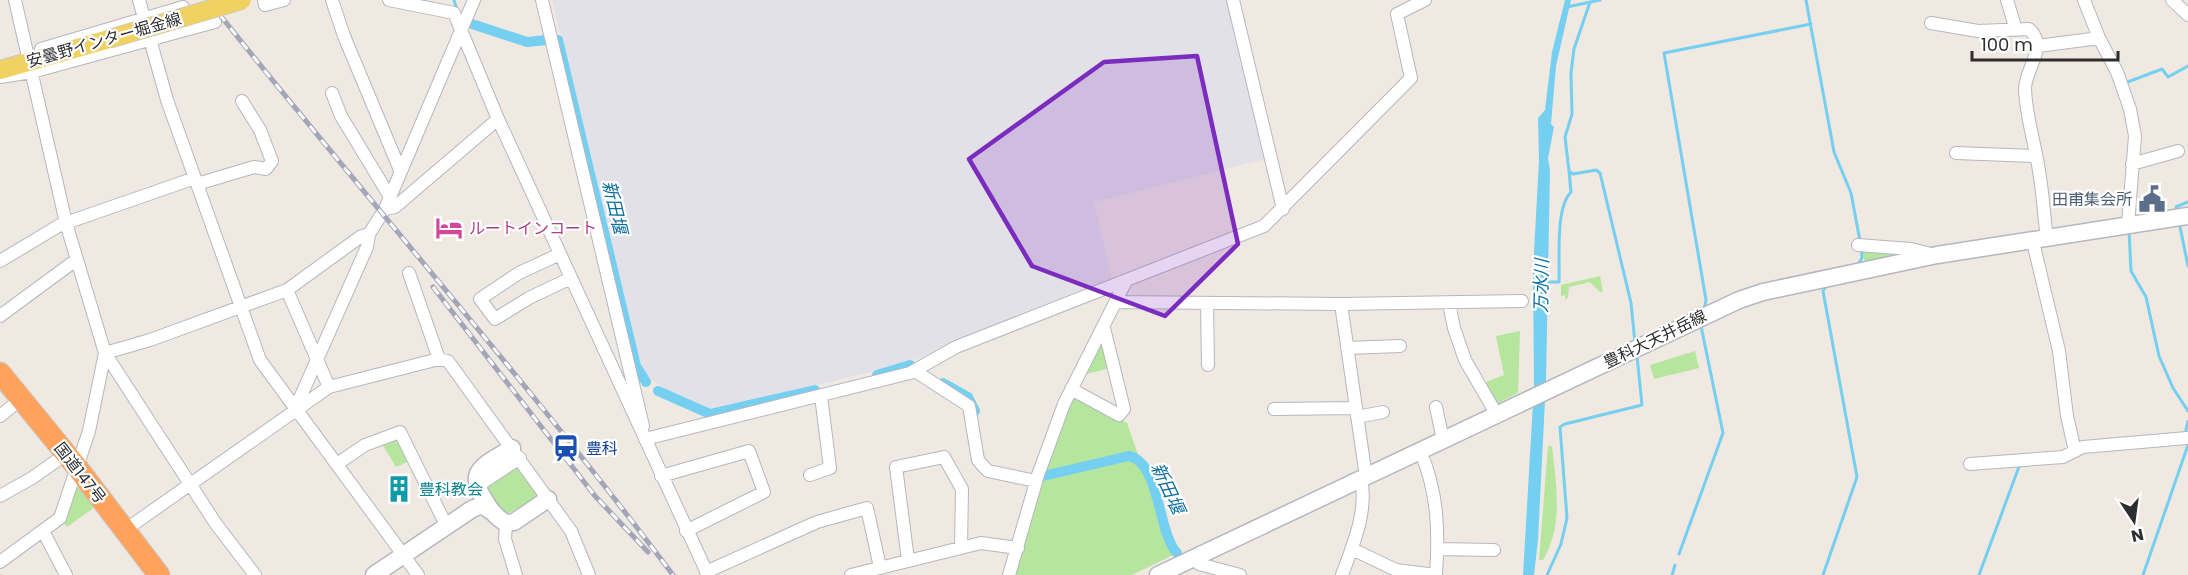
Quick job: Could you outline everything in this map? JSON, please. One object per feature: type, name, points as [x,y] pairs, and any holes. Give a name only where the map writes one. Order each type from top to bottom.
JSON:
[{"type":"highway","name":"国道147号","points":[[0,373],[71,460],[159,575]]},
{"type":"main road","name":"安曇野インター堀金線","points":[[0,70],[242,0]]},
{"type":"main road","name":"豊科大天井岳線","points":[[1158,575],[1199,565],[1364,478],[1739,300],[1763,292],[1937,255],[2040,241],[2186,214]]},
{"type":"main road","points":[[472,509],[478,499],[476,487],[478,470],[516,453]]},
{"type":"main road","points":[[476,487],[492,512]]},
{"type":"main road","points":[[374,575],[472,509],[482,505],[506,523],[514,522],[548,499]]},
{"type":"street","points":[[15,0],[66,223],[105,353],[189,484],[255,575]]},
{"type":"street","points":[[139,0],[196,181],[239,308],[260,360],[418,575]]},
{"type":"street","points":[[264,0],[265,5],[284,0]]},
{"type":"street","points":[[332,0],[344,36],[400,170]]},
{"type":"street","points":[[389,0],[454,13]]},
{"type":"street","points":[[449,0],[460,32],[498,119],[707,574],[817,522],[867,508],[880,567]]},
{"type":"street","points":[[296,408],[367,247],[369,234],[385,209],[474,0]]},
{"type":"street","points":[[542,0],[641,408],[645,439]]},
{"type":"street","points":[[1233,0],[1283,209]]},
{"type":"street","points":[[645,439],[915,371],[956,347],[1264,226],[1411,78],[1397,14],[1425,0]]},
{"type":"street","points":[[2007,0],[2016,30]]},
{"type":"street","points":[[2084,0],[2099,38],[2117,72],[2130,109],[2135,136],[2128,225]]},
{"type":"street","points":[[2172,0],[2188,15]]},
{"type":"street","points":[[0,77],[30,62],[144,18],[183,7],[189,29]]},
{"type":"street","points":[[0,62],[30,62],[150,39],[215,22]]},
{"type":"street","points":[[1931,23],[1977,31],[2029,29],[2034,34],[2038,46],[2025,86],[2028,124],[2036,156],[2040,241],[2060,351],[2067,416],[2075,451]]},
{"type":"street","points":[[2038,46],[2099,38]]},
{"type":"street","points":[[332,93],[341,116],[390,197]]},
{"type":"street","points":[[0,261],[39,236],[66,223],[196,181],[254,167],[266,170],[272,161],[260,130],[242,101]]},
{"type":"street","points":[[385,209],[395,207],[498,119]]},
{"type":"street","points":[[2132,164],[2178,151]]},
{"type":"street","points":[[1956,153],[2036,156]]},
{"type":"street","points":[[105,353],[150,340],[287,290],[360,237],[369,234]]},
{"type":"street","points":[[1858,245],[1911,249],[1937,255]]},
{"type":"street","points":[[560,254],[519,273],[480,299],[495,319],[529,298],[571,278]]},
{"type":"street","points":[[0,316],[76,260]]},
{"type":"street","points":[[409,273],[439,359]]},
{"type":"street","points":[[1009,575],[1036,481],[1071,389],[1118,302],[1126,281]]},
{"type":"street","points":[[287,290],[329,387]]},
{"type":"street","points":[[1118,302],[1341,304],[1522,301]]},
{"type":"street","points":[[1207,303],[1208,365]]},
{"type":"street","points":[[1449,303],[1454,328],[1465,360],[1497,414]]},
{"type":"street","points":[[1341,304],[1364,478],[1364,492],[1352,549],[1342,575]]},
{"type":"street","points":[[1071,389],[1119,414],[1124,409],[1104,328]]},
{"type":"street","points":[[1347,348],[1400,346]]},
{"type":"street","points":[[0,562],[60,518],[71,460],[89,431],[105,353]]},
{"type":"street","points":[[125,530],[329,387],[439,359],[448,361],[571,531],[589,575]]},
{"type":"street","points":[[915,371],[969,405],[978,460],[987,471],[1036,481]]},
{"type":"street","points":[[810,476],[831,468],[821,396]]},
{"type":"street","points":[[0,416],[21,399]]},
{"type":"street","points":[[1436,407],[1443,440]]},
{"type":"street","points":[[1274,409],[1383,412]]},
{"type":"street","points":[[337,464],[365,445],[400,432],[447,526]]},
{"type":"street","points":[[1970,464],[2063,457],[2083,447],[2187,438]]},
{"type":"street","points":[[662,476],[749,451],[764,492],[686,531]]},
{"type":"street","points":[[1352,549],[1396,570],[1436,575],[1438,523],[1429,472],[1420,451]]},
{"type":"street","points":[[908,560],[896,467],[944,457],[962,489],[962,547]]},
{"type":"street","points":[[0,496],[71,460]]},
{"type":"street","points":[[506,523],[505,539],[516,575]]},
{"type":"street","points":[[43,531],[66,575]]},
{"type":"street","points":[[851,575],[981,543],[1018,548]]},
{"type":"street","points":[[1438,549],[1494,550]]},
{"type":"street","points":[[1199,565],[1240,575]]},
{"type":"highlighted area","points":[[1197,56],[1238,244],[1165,316],[1032,266],[969,159],[1104,62]]},
{"type":"shaded area","points":[[552,0],[1228,0],[1266,159],[1094,202],[1112,279],[905,364],[710,410],[670,392],[649,378],[642,369]]},
{"type":"green space","points":[[1862,249],[1918,253],[1865,263]]},
{"type":"green space","points":[[1600,276],[1603,292],[1600,292],[1590,282],[1569,287],[1568,298],[1565,299],[1565,295],[1561,296],[1561,285]]},
{"type":"green space","points":[[1520,331],[1518,393],[1496,404],[1486,382],[1504,375],[1496,336]]},
{"type":"green space","points":[[1101,345],[1104,345],[1110,368],[1086,374]]},
{"type":"green space","points":[[1695,351],[1699,368],[1654,379],[1650,365]]},
{"type":"green space","points":[[1071,395],[1127,423],[1173,555],[1132,575],[1011,575],[1040,479]]},
{"type":"green space","points":[[399,438],[411,460],[396,467],[382,444]]},
{"type":"green space","points":[[1548,446],[1552,446],[1557,504],[1556,519],[1550,547],[1543,560],[1539,560]]},
{"type":"green space","points":[[516,466],[536,494],[535,498],[509,513],[501,511],[486,486]]},
{"type":"green space","points":[[75,483],[95,507],[67,527],[63,522]]},
{"type":"water","name":"万水川","points":[[1565,0],[1571,0],[1556,66],[1551,124],[1554,127],[1548,158],[1550,170],[1546,380],[1538,540],[1534,575],[1523,575],[1534,386],[1533,271],[1539,160],[1538,118],[1545,110],[1552,52]]},
{"type":"waterway","points":[[454,0],[457,10]]},
{"type":"waterway","points":[[1567,7],[1600,0]]},
{"type":"waterway","points":[[1806,0],[1834,152],[1851,193],[1860,241]]},
{"type":"waterway","points":[[1590,2],[1574,49],[1571,73],[1572,114],[1565,137],[1569,171],[1573,174],[1596,170],[1600,173],[1631,303],[1635,343]]},
{"type":"waterway","name":"新田堰","points":[[469,23],[527,42],[547,40]]},
{"type":"waterway","points":[[1704,311],[1706,300],[1664,53],[1811,24]]},
{"type":"waterway","name":"新田堰","points":[[555,40],[558,40],[636,366],[646,382]]},
{"type":"waterway","points":[[2125,83],[2162,69],[2168,77],[2188,66]]},
{"type":"waterway","name":"万水川","points":[[1543,282],[1559,282],[1560,221],[1566,200],[1571,192],[1569,171]]},
{"type":"waterway","points":[[2177,213],[2176,207],[2188,202]]},
{"type":"waterway","points":[[2179,222],[2188,266]]},
{"type":"waterway","points":[[2129,230],[2131,271],[2146,297],[2159,356],[2173,388],[2188,411]]},
{"type":"waterway","points":[[1857,266],[1862,258],[1861,247]]},
{"type":"waterway","points":[[1823,575],[1857,477],[1823,291],[1826,286]]},
{"type":"waterway","points":[[1679,554],[1723,433],[1701,326]]},
{"type":"waterway","points":[[1547,575],[1561,544],[1567,518],[1560,427],[1642,405],[1637,356]]},
{"type":"waterway","name":"新田堰","points":[[877,375],[910,365]]},
{"type":"waterway","name":"新田堰","points":[[943,383],[968,397],[975,411]]},
{"type":"waterway","name":"新田堰","points":[[658,391],[710,414],[815,390]]},
{"type":"waterway","points":[[2185,434],[2188,421]]},
{"type":"waterway","points":[[2143,575],[2188,445]]},
{"type":"waterway","name":"新田堰","points":[[1043,476],[1129,456],[1139,461],[1153,484],[1166,531],[1177,553]]},
{"type":"waterway","points":[[1979,575],[2020,464]]},
{"type":"waterway","points":[[1672,575],[1675,565]]},
{"type":"railway","points":[[208,0],[501,357],[673,575]]},
{"type":"railway","points":[[433,287],[595,496],[648,552]]},
{"type":"place","name":"田甫集会所","points":[[2152,199]]},
{"type":"place","name":"ルートインコート","points":[[449,228]]},
{"type":"place","name":"豊科","points":[[566,448]]},
{"type":"place","name":"豊科教会","points":[[399,489]]}]
